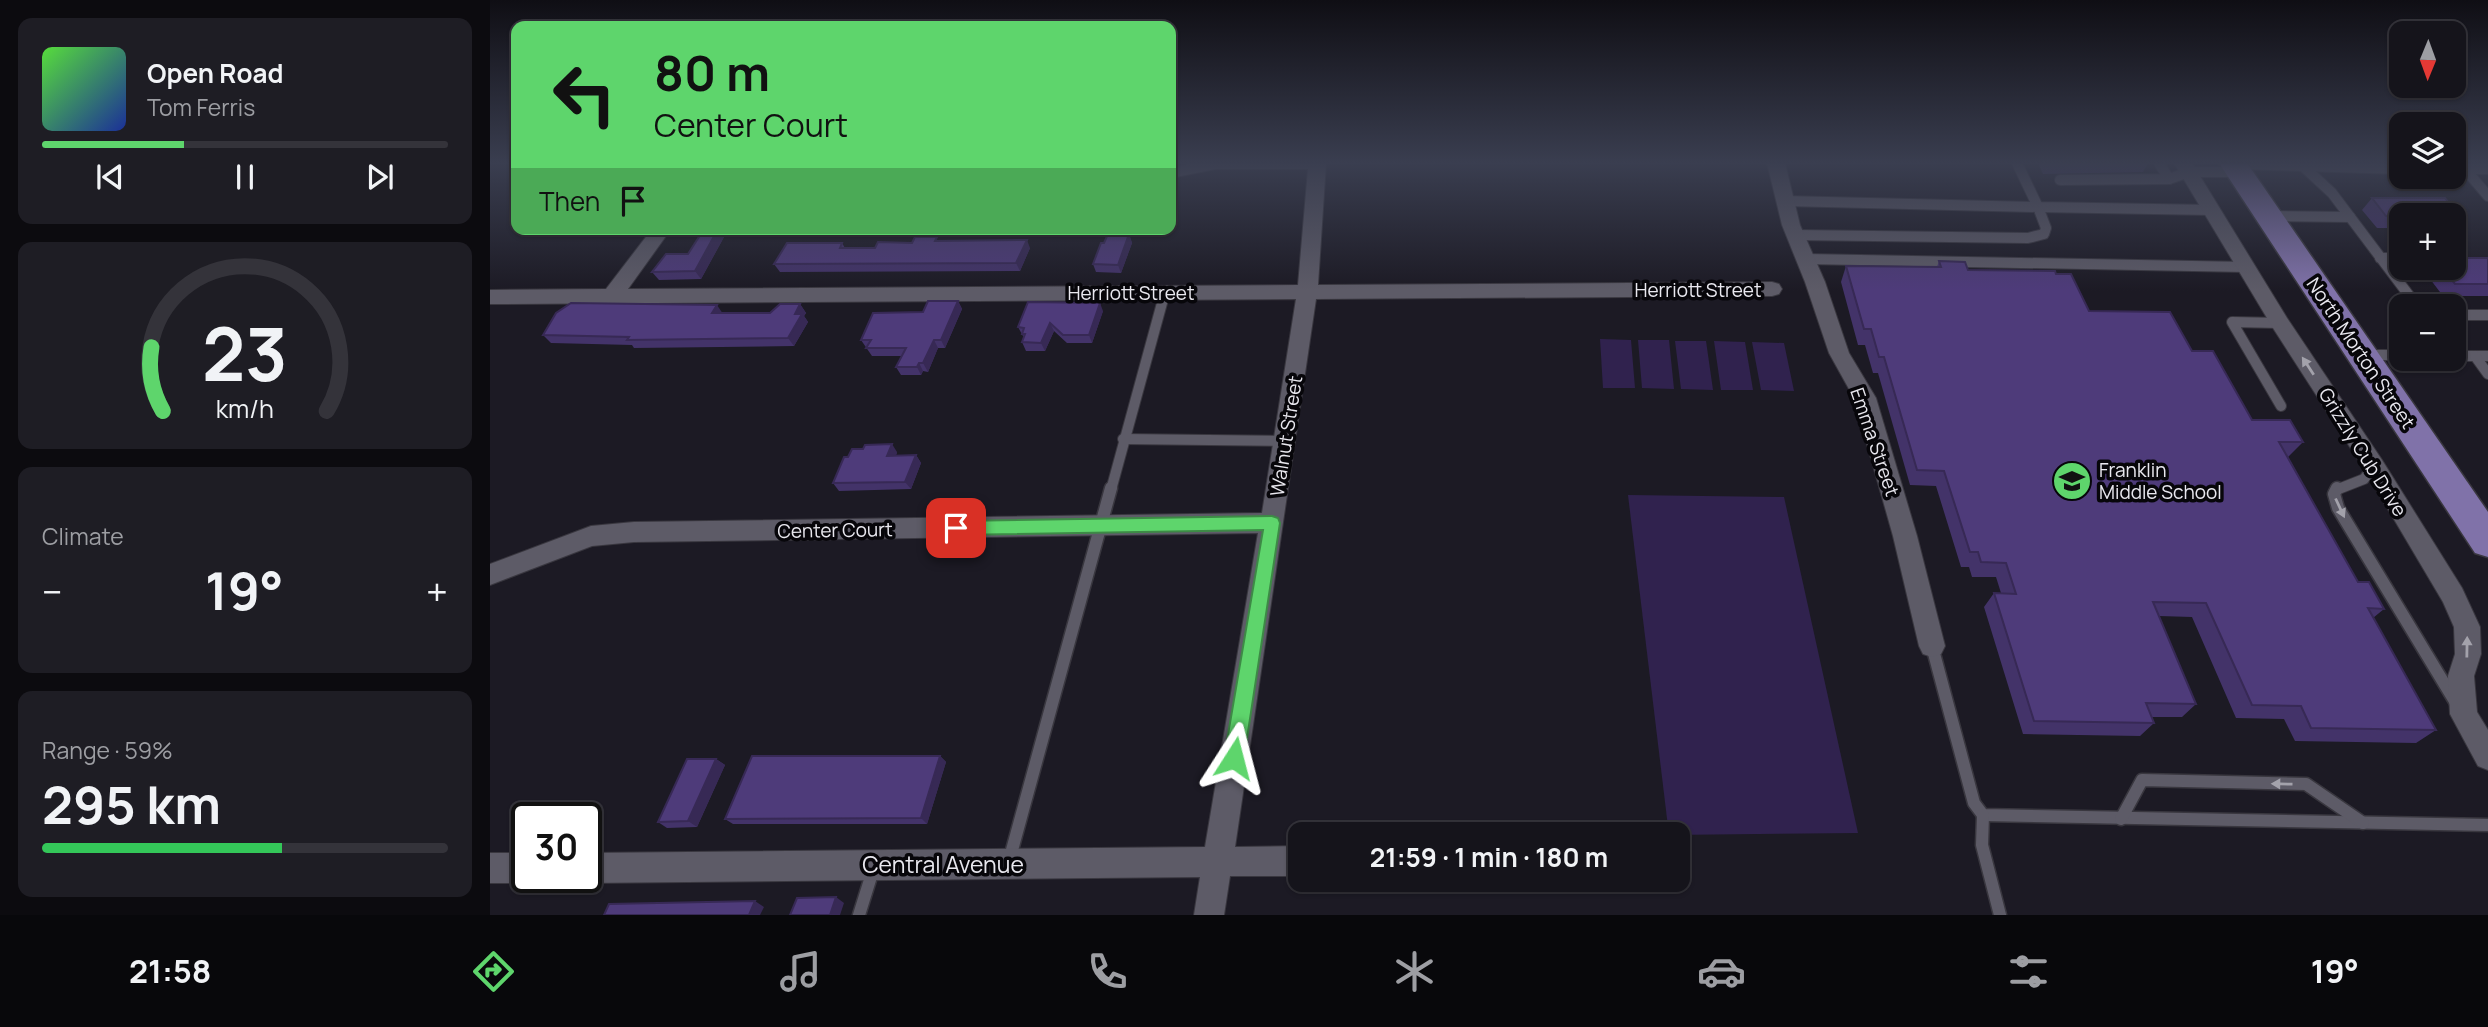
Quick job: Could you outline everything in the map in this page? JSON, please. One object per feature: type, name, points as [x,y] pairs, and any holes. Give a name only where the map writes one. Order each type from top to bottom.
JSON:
[{"type":"main road","name":"North Morton Street","points":[[2262,206],[2488,542]]},
{"type":"street","name":"Walnut Street","points":[[1209,915],[1286,441],[1308,292],[1314,206]]},
{"type":"street","name":"Emma Street","points":[[1786,206],[1839,353],[1864,398],[1905,536],[1932,646]]},
{"type":"street","name":"Grizzly Cub Drive","points":[[2208,206],[2453,596],[2467,627],[2468,654],[2461,676],[2463,714],[2488,757]]},
{"type":"street","points":[[612,296],[658,235]]},
{"type":"street","name":"Herriott Street","points":[[490,297],[1772,289]]},
{"type":"street","name":"Center Court","points":[[490,575],[591,536],[634,532],[1272,523]]},
{"type":"street","name":"Central Avenue","points":[[602,867],[1288,861]]},
{"type":"street","points":[[490,869],[511,868]]},
{"type":"lane","points":[[1983,206],[2212,210]]},
{"type":"lane","points":[[2342,206],[2408,294]]},
{"type":"lane","points":[[1795,235],[2028,237],[2044,234],[2046,228],[2038,207]]},
{"type":"lane","points":[[2269,216],[2350,217]]},
{"type":"lane","points":[[2380,258],[2389,258]]},
{"type":"lane","points":[[1806,259],[2246,267]]},
{"type":"lane","points":[[1008,863],[1165,292]]},
{"type":"lane","points":[[2466,315],[2488,315]]},
{"type":"lane","points":[[2280,323],[2232,322],[2281,406]]},
{"type":"lane","points":[[2362,355],[2389,355]]},
{"type":"lane","points":[[2466,356],[2488,356]]},
{"type":"lane","points":[[2474,356],[2488,374]]},
{"type":"lane","points":[[1123,439],[1286,441]]},
{"type":"lane","points":[[2374,467],[2364,479],[2337,487],[2334,494],[2338,508],[2463,714]]},
{"type":"lane","points":[[1932,646],[1974,803],[1983,815],[1982,845],[2000,915]]},
{"type":"lane","points":[[2121,818],[2142,780],[2306,784],[2362,824]]},
{"type":"lane","points":[[1983,815],[2488,825]]},
{"type":"lane","points":[[859,915],[875,865]]},
{"type":"shaded area","points":[[1600,339],[1631,340],[1635,388],[1603,388]]},
{"type":"shaded area","points":[[1638,340],[1669,340],[1674,389],[1642,388]]},
{"type":"shaded area","points":[[1675,341],[1706,341],[1713,390],[1681,389]]},
{"type":"shaded area","points":[[1714,341],[1745,342],[1753,390],[1721,390]]},
{"type":"shaded area","points":[[1752,342],[1784,343],[1794,391],[1761,390]]},
{"type":"shaded area","points":[[1628,495],[1784,497],[1858,833],[1690,835],[1690,822],[1667,822]]},
{"type":"building","points":[[2378,206],[2389,206],[2389,216],[2386,216]]},
{"type":"building","points":[[700,235],[715,235],[695,271],[652,272],[666,254],[688,254]]},
{"type":"building","points":[[1108,235],[1129,235],[1118,265],[1093,264],[1101,243],[1104,243]]},
{"type":"building","points":[[915,237],[937,237],[935,241],[1027,240],[1016,263],[774,264],[787,243],[842,243],[840,248],[875,248],[878,242],[912,243]]},
{"type":"building","points":[[2466,258],[2488,258],[2488,284],[2455,284],[2452,280],[2466,280]]},
{"type":"building","points":[[1939,261],[1965,262],[1968,270],[2055,271],[2056,274],[2071,274],[2089,311],[2170,312],[2192,351],[2213,351],[2252,420],[2290,420],[2303,442],[2279,442],[2358,582],[2369,582],[2384,609],[2368,608],[2436,730],[2311,728],[2301,706],[2252,705],[2206,603],[2153,602],[2196,704],[2146,703],[2154,723],[2034,721],[1994,593],[2016,594],[2006,563],[1981,562],[1978,552],[1970,552],[1944,471],[1917,470],[1884,357],[1879,357],[1871,329],[1864,329],[1846,266],[1941,267]]},
{"type":"building","points":[[928,301],[958,301],[941,340],[934,340],[923,363],[919,363],[917,367],[896,367],[906,348],[866,348],[871,340],[861,340],[873,313],[923,312]]},
{"type":"building","points":[[1028,302],[1100,303],[1089,335],[1063,335],[1050,323],[1041,343],[1022,342],[1024,328],[1018,327]]},
{"type":"building","points":[[571,303],[717,305],[712,313],[770,313],[780,304],[800,304],[795,314],[802,314],[788,338],[627,340],[629,337],[543,335],[556,313]]},
{"type":"building","points":[[892,444],[887,456],[916,455],[905,482],[833,483],[844,457],[848,457],[852,449],[863,449],[865,445]]},
{"type":"building","points":[[752,756],[940,756],[921,818],[725,819]]},
{"type":"building","points":[[687,759],[716,759],[688,821],[658,822]]},
{"type":"building","points":[[836,897],[830,915],[790,915],[797,898]]},
{"type":"building","points":[[755,901],[749,915],[604,915],[609,904]]},
{"type":"place","name":"Franklin Middle School","points":[[2072,481]]},
{"type":"route","points":[[956,528],[1272,523],[1234,758]]}]
